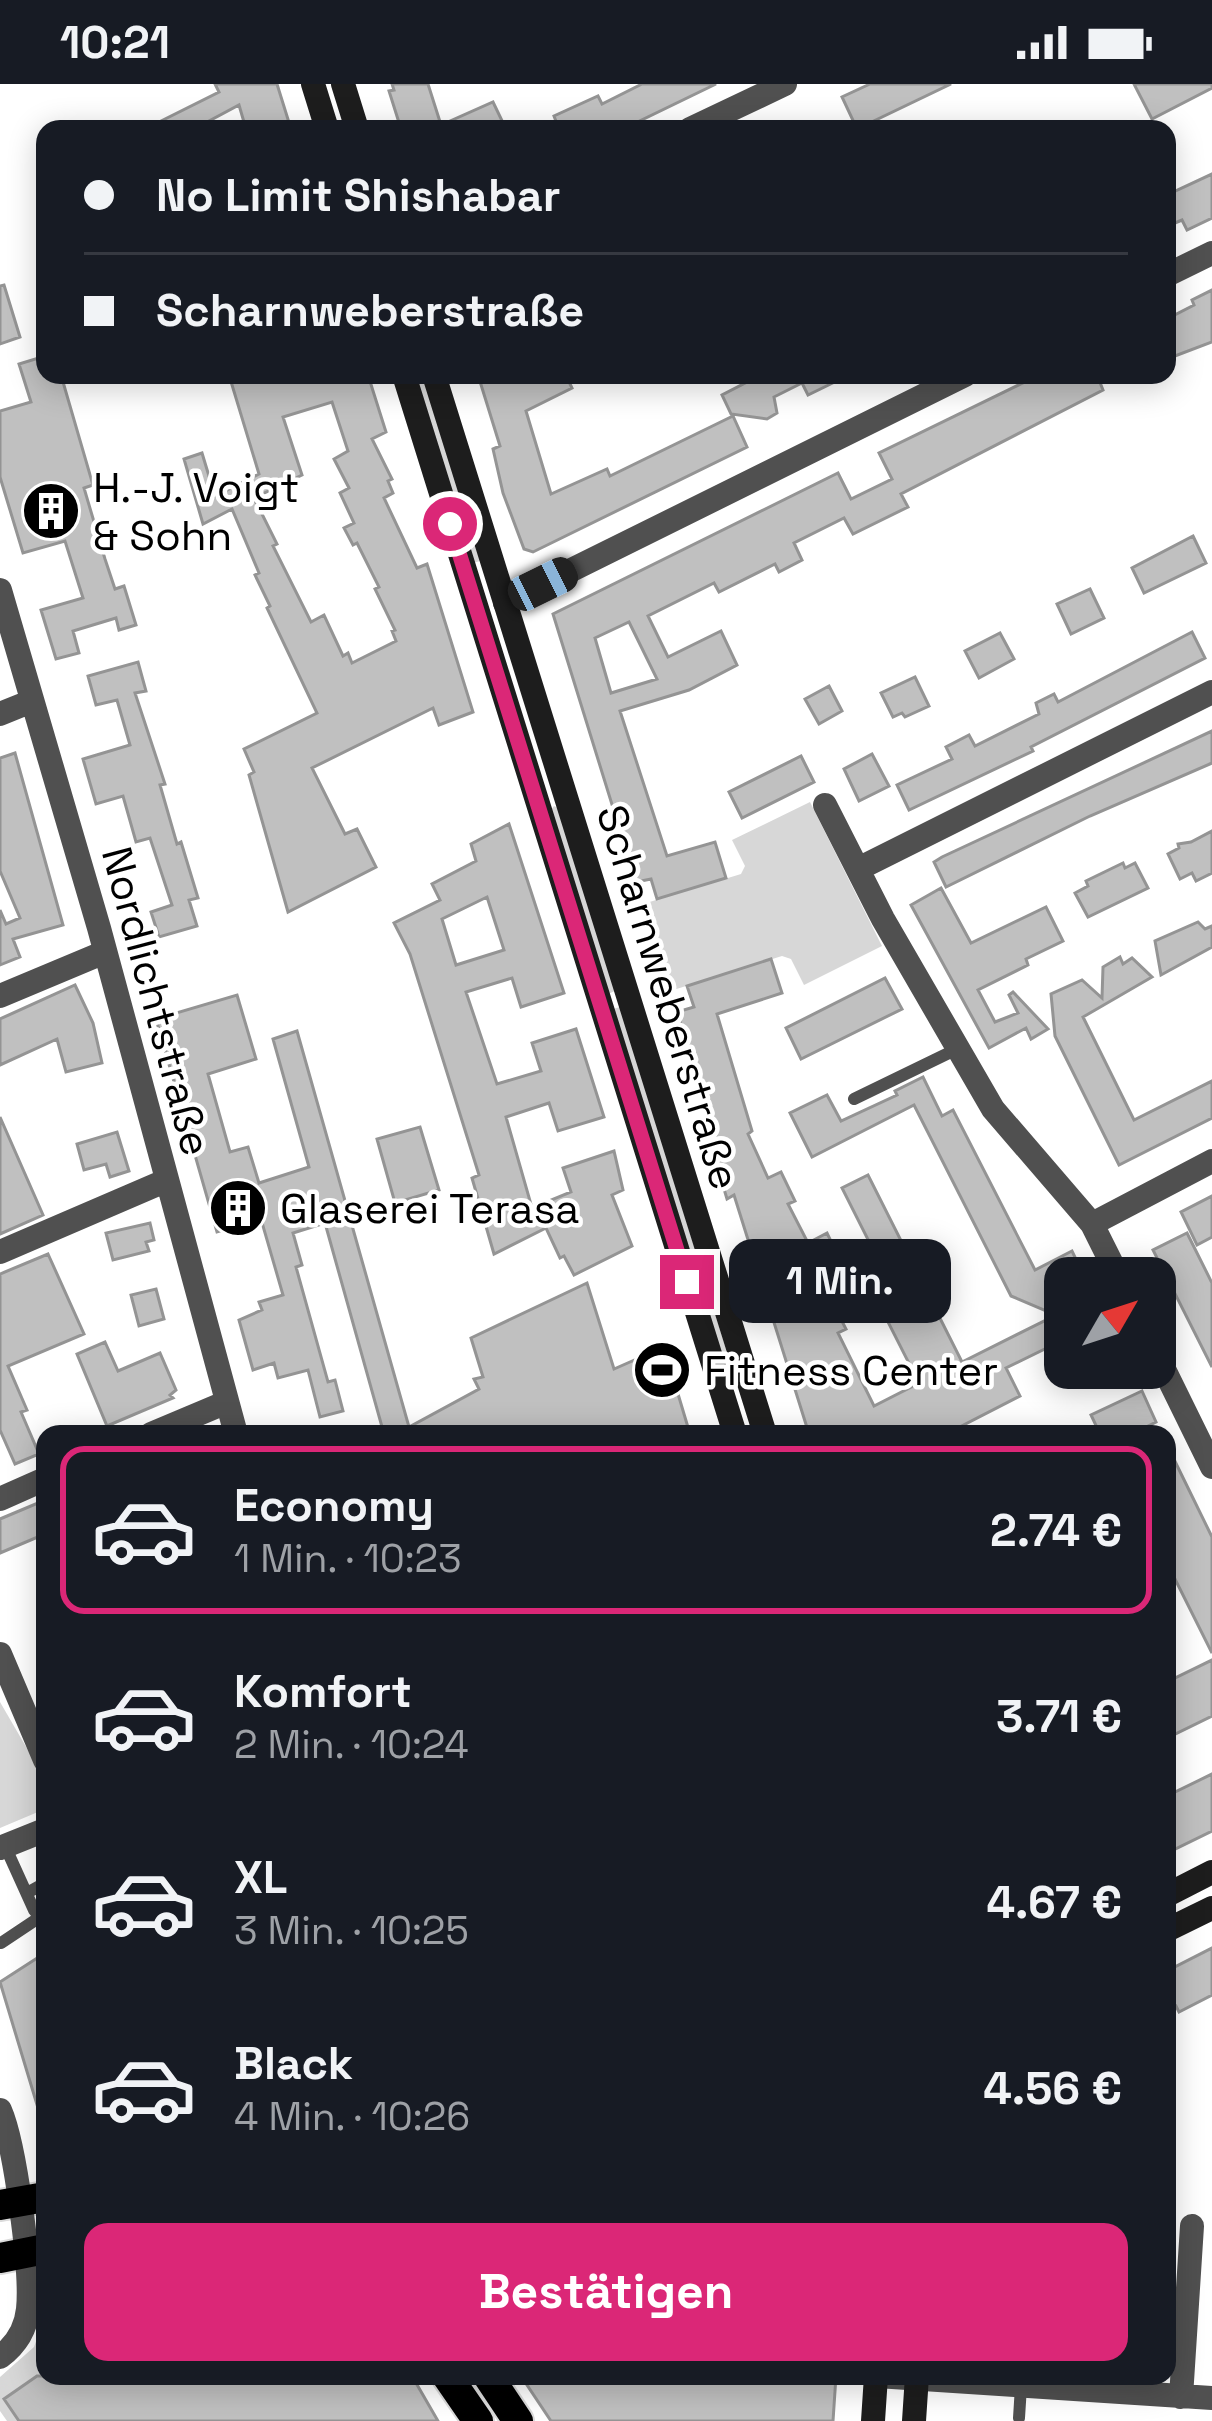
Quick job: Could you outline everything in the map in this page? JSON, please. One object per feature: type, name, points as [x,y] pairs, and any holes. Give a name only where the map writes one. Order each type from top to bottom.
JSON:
[{"type":"main road","points":[[313,84],[324,120]]},
{"type":"main road","points":[[343,84],[354,120]]},
{"type":"main road","name":"Scharnweberstraße","points":[[407,384],[732,1425]]},
{"type":"main road","name":"Scharnweberstraße","points":[[437,384],[761,1425]]},
{"type":"main road","points":[[479,614],[505,603]]},
{"type":"main road","name":"Scharnweberstraße","points":[[536,799],[564,789]]},
{"type":"main road","points":[[1176,1890],[1212,1872]]},
{"type":"main road","points":[[1176,1925],[1212,1907]]},
{"type":"main road","points":[[453,2385],[478,2421]]},
{"type":"main road","points":[[494,2385],[518,2421]]},
{"type":"main road","points":[[873,2421],[875,2385]]},
{"type":"main road","points":[[914,2421],[916,2385]]},
{"type":"street","points":[[709,120],[785,84]]},
{"type":"street","points":[[1176,271],[1212,253]]},
{"type":"street","points":[[505,603],[947,384]]},
{"type":"street","name":"Nordlichtstraße","points":[[0,590],[105,952],[233,1425]]},
{"type":"street","points":[[856,864],[1212,692]]},
{"type":"street","points":[[0,714],[32,701]]},
{"type":"street","points":[[825,805],[993,1108],[1092,1224],[1108,1257]]},
{"type":"street","points":[[0,996],[105,952]]},
{"type":"street","points":[[1092,1224],[1212,1161]]},
{"type":"street","points":[[0,1252],[165,1181]]},
{"type":"street","points":[[1173,1389],[1212,1467]]},
{"type":"street","points":[[172,1425],[227,1402]]},
{"type":"street","points":[[0,1498],[36,1483]]},
{"type":"street","points":[[0,1654],[36,1739]]},
{"type":"street","points":[[3,1847],[36,1834]]},
{"type":"street","points":[[0,2110],[21,2201],[28,2308],[23,2329],[0,2357]]},
{"type":"street","points":[[1181,2396],[1192,2226]]},
{"type":"street","points":[[1009,2385],[1212,2398]]},
{"type":"lane","points":[[854,1099],[957,1049]]},
{"type":"lane","points":[[3,1847],[36,1909]]},
{"type":"lane","points":[[27,1893],[36,1888]]},
{"type":"lane","points":[[1,1943],[36,1923]]},
{"type":"lane","points":[[1019,2418],[1021,2386]]},
{"type":"shaded area","points":[[418,384],[426,384],[480,561],[473,563]]},
{"type":"shaded area","points":[[810,802],[882,946],[804,985],[791,959],[782,956],[670,991],[643,904],[741,874],[745,866],[732,840]]},
{"type":"shaded area","points":[[554,806],[615,991],[608,994],[550,811]]},
{"type":"shaded area","points":[[620,1007],[730,1362],[723,1364],[613,1009]]},
{"type":"shaded area","points":[[0,1702],[36,1764],[36,1813],[0,1828]]},
{"type":"shaded area","points":[[36,2341],[36,2377],[4,2399],[19,2421],[7,2421],[0,2411],[0,2377]]},
{"type":"building","points":[[215,84],[277,84],[288,120],[243,120],[239,105],[211,120],[163,120],[219,92]]},
{"type":"building","points":[[392,84],[428,84],[439,120],[398,120],[389,91],[394,90]]},
{"type":"building","points":[[642,84],[716,84],[642,120],[556,120],[554,116],[598,96],[602,104]]},
{"type":"building","points":[[870,84],[951,84],[876,120],[853,120],[842,97]]},
{"type":"building","points":[[1134,84],[1212,84],[1212,88],[1152,119]]},
{"type":"building","points":[[493,102],[502,120],[452,120]]},
{"type":"building","points":[[1212,174],[1212,218],[1187,230],[1182,220],[1176,223],[1176,191]]},
{"type":"building","points":[[4,285],[20,337],[0,344],[0,286]]},
{"type":"building","points":[[1212,290],[1212,342],[1176,356],[1176,314],[1194,305],[1192,300]]},
{"type":"building","points":[[36,359],[36,384],[64,384],[93,485],[84,488],[105,559],[115,589],[124,586],[136,625],[119,630],[116,618],[73,631],[79,653],[56,659],[41,610],[83,598],[65,541],[23,553],[0,477],[0,411],[31,402],[19,364]]},
{"type":"building","points":[[232,384],[371,384],[386,432],[372,439],[392,479],[388,481],[393,493],[384,498],[417,568],[427,564],[473,712],[439,725],[433,708],[312,768],[345,834],[357,829],[376,867],[288,912],[249,775],[254,772],[244,749],[317,713],[267,608],[255,575],[259,573],[232,509],[203,524],[184,459],[202,453],[215,496],[259,474]],"holes":[[[332,402],[348,451],[334,459],[349,488],[340,493],[354,523],[344,528],[379,587],[375,589],[396,641],[352,663],[348,653],[343,656],[324,615],[311,622],[254,498],[302,475],[283,417]]]},
{"type":"building","points":[[481,384],[570,384],[572,388],[526,411],[551,494],[607,469],[610,476],[733,416],[747,447],[533,552],[524,549],[503,493],[493,449],[500,446]]},
{"type":"building","points":[[743,384],[800,384],[774,397],[777,413],[767,419],[731,414],[722,395]]},
{"type":"building","points":[[802,384],[831,384],[808,395]]},
{"type":"building","points":[[1021,384],[1101,384],[1103,390],[901,494],[908,507],[853,534],[844,518],[794,543],[802,560],[779,572],[775,564],[719,592],[714,583],[648,616],[668,657],[721,631],[737,665],[689,690],[620,711],[667,856],[715,842],[726,878],[657,899],[651,879],[636,882],[553,614],[838,473],[851,499],[892,479],[879,453]],"holes":[[[629,622],[657,679],[611,693],[595,638]]]},
{"type":"building","points":[[1193,536],[1206,563],[1144,593],[1132,568]]},
{"type":"building","points":[[1090,589],[1104,618],[1071,634],[1057,604]]},
{"type":"building","points":[[1192,632],[1205,658],[1031,747],[1033,751],[909,810],[897,785],[952,759],[946,747],[969,735],[975,746],[1039,714],[1036,703],[1054,694],[1058,702]]},
{"type":"building","points":[[1000,633],[1014,659],[979,678],[965,651]]},
{"type":"building","points":[[138,662],[146,691],[135,693],[165,784],[160,785],[177,844],[181,842],[198,898],[189,900],[197,926],[159,937],[151,912],[172,905],[150,838],[136,842],[123,796],[96,804],[83,759],[130,745],[117,700],[96,705],[88,676]]},
{"type":"building","points":[[915,677],[929,706],[893,717],[881,693]]},
{"type":"building","points":[[829,686],[842,711],[819,724],[805,699]]},
{"type":"building","points":[[1212,731],[1212,763],[946,887],[934,862],[942,857]]},
{"type":"building","points":[[15,753],[63,925],[13,939],[20,957],[0,965],[0,910],[6,924],[20,918],[0,871],[0,758]]},
{"type":"building","points":[[872,754],[889,786],[859,801],[844,769]]},
{"type":"building","points":[[801,756],[814,782],[742,818],[729,792]]},
{"type":"building","points":[[509,824],[564,993],[521,1007],[512,978],[466,992],[497,1084],[541,1071],[532,1043],[576,1029],[604,1117],[558,1131],[549,1103],[506,1117],[532,1208],[571,1192],[563,1168],[614,1151],[623,1190],[612,1195],[632,1246],[574,1275],[546,1228],[494,1254],[472,1178],[479,1175],[410,954],[394,923],[440,900],[432,884],[476,861],[471,844]],"holes":[[[487,897],[504,950],[456,965],[442,919]]]},
{"type":"building","points":[[1212,831],[1212,873],[1196,881],[1192,873],[1180,879],[1168,854],[1178,844]]},
{"type":"building","points":[[1123,863],[1125,868],[1135,863],[1148,888],[1088,917],[1075,893],[1088,886],[1086,881]]},
{"type":"building","points":[[941,888],[971,943],[1046,907],[1063,941],[978,990],[995,1022],[1018,1013],[1009,995],[1013,992],[1048,1029],[1031,1039],[1026,1028],[989,1048],[911,905]]},
{"type":"building","points":[[1198,922],[1205,929],[1212,926],[1212,947],[1161,975],[1155,941]]},
{"type":"building","points":[[1120,957],[1123,964],[1132,958],[1152,977],[1083,1017],[1134,1120],[1212,1081],[1212,1118],[1119,1165],[1055,1036],[1051,994],[1082,980],[1102,998],[1103,967]]},
{"type":"building","points":[[771,959],[782,993],[717,1014],[752,1131],[748,1134],[768,1178],[781,1172],[795,1201],[788,1204],[808,1243],[827,1233],[853,1287],[830,1298],[846,1329],[838,1333],[874,1406],[919,1383],[887,1320],[904,1311],[842,1188],[868,1175],[962,1362],[1044,1321],[1044,1349],[1006,1368],[1020,1396],[964,1425],[806,1425],[734,1195],[727,1199],[713,1152],[720,1148],[677,1012],[694,1007],[687,986]]},
{"type":"building","points":[[885,978],[902,1009],[801,1059],[786,1028]]},
{"type":"building","points":[[75,985],[93,1023],[102,1063],[66,1072],[57,1039],[0,1065],[0,1019]]},
{"type":"building","points":[[237,995],[256,1059],[208,1074],[230,1152],[248,1147],[259,1183],[309,1167],[273,1039],[297,1031],[408,1425],[381,1425],[325,1223],[293,1233],[302,1265],[296,1267],[328,1382],[335,1380],[343,1411],[320,1417],[308,1370],[278,1378],[274,1363],[253,1370],[239,1320],[262,1310],[259,1302],[283,1295],[261,1219],[217,1232],[156,1019]]},
{"type":"building","points":[[923,1077],[942,1116],[953,1110],[1035,1270],[1044,1265],[1044,1310],[1011,1296],[914,1105],[812,1157],[790,1113],[827,1095],[841,1121]]},
{"type":"building","points":[[0,1117],[43,1215],[0,1234]]},
{"type":"building","points":[[420,1127],[439,1190],[395,1203],[377,1139]]},
{"type":"building","points":[[117,1132],[129,1171],[110,1177],[106,1164],[84,1170],[77,1144]]},
{"type":"building","points":[[1212,1196],[1212,1237],[1197,1245],[1181,1212]]},
{"type":"building","points":[[150,1223],[154,1240],[146,1242],[149,1251],[113,1260],[106,1233]]},
{"type":"building","points":[[1187,1233],[1212,1283],[1212,1367],[1176,1296],[1176,1257],[1157,1257],[1153,1250]]},
{"type":"building","points":[[48,1254],[84,1334],[8,1366],[36,1447],[36,1455],[15,1464],[0,1430],[0,1274]]},
{"type":"building","points":[[587,1283],[614,1369],[664,1347],[687,1425],[413,1425],[479,1389],[474,1379],[483,1377],[471,1338]]},
{"type":"building","points":[[156,1289],[164,1319],[139,1326],[131,1295]]},
{"type":"building","points":[[105,1342],[118,1371],[160,1353],[176,1390],[170,1395],[173,1398],[107,1425],[77,1354]]},
{"type":"building","points":[[1142,1391],[1156,1422],[1096,1425],[1091,1415]]},
{"type":"building","points":[[1176,1463],[1212,1537],[1212,1653],[1176,1581]]},
{"type":"building","points":[[36,1504],[36,1538],[0,1553],[0,1519]]},
{"type":"building","points":[[1212,1660],[1212,1716],[1176,1734],[1176,1678]]},
{"type":"building","points":[[1212,1774],[1212,1831],[1176,1849],[1176,1792]]},
{"type":"building","points":[[1212,1948],[1212,1995],[1179,2012],[1176,1966]]},
{"type":"building","points":[[36,1959],[36,2101],[0,1982]]},
{"type":"building","points":[[36,2377],[36,2385],[417,2385],[438,2421],[19,2421],[4,2399]]},
{"type":"building","points":[[527,2385],[835,2385],[833,2421],[551,2421]]},
{"type":"place","name":"H.-J. Voigt & Sohn","points":[[51,511]]},
{"type":"place","name":"Glaserei Terasa","points":[[238,1208]]},
{"type":"place","name":"Fitness Center","points":[[662,1370]]},
{"type":"route","points":[[450,524],[687,1282]]}]
